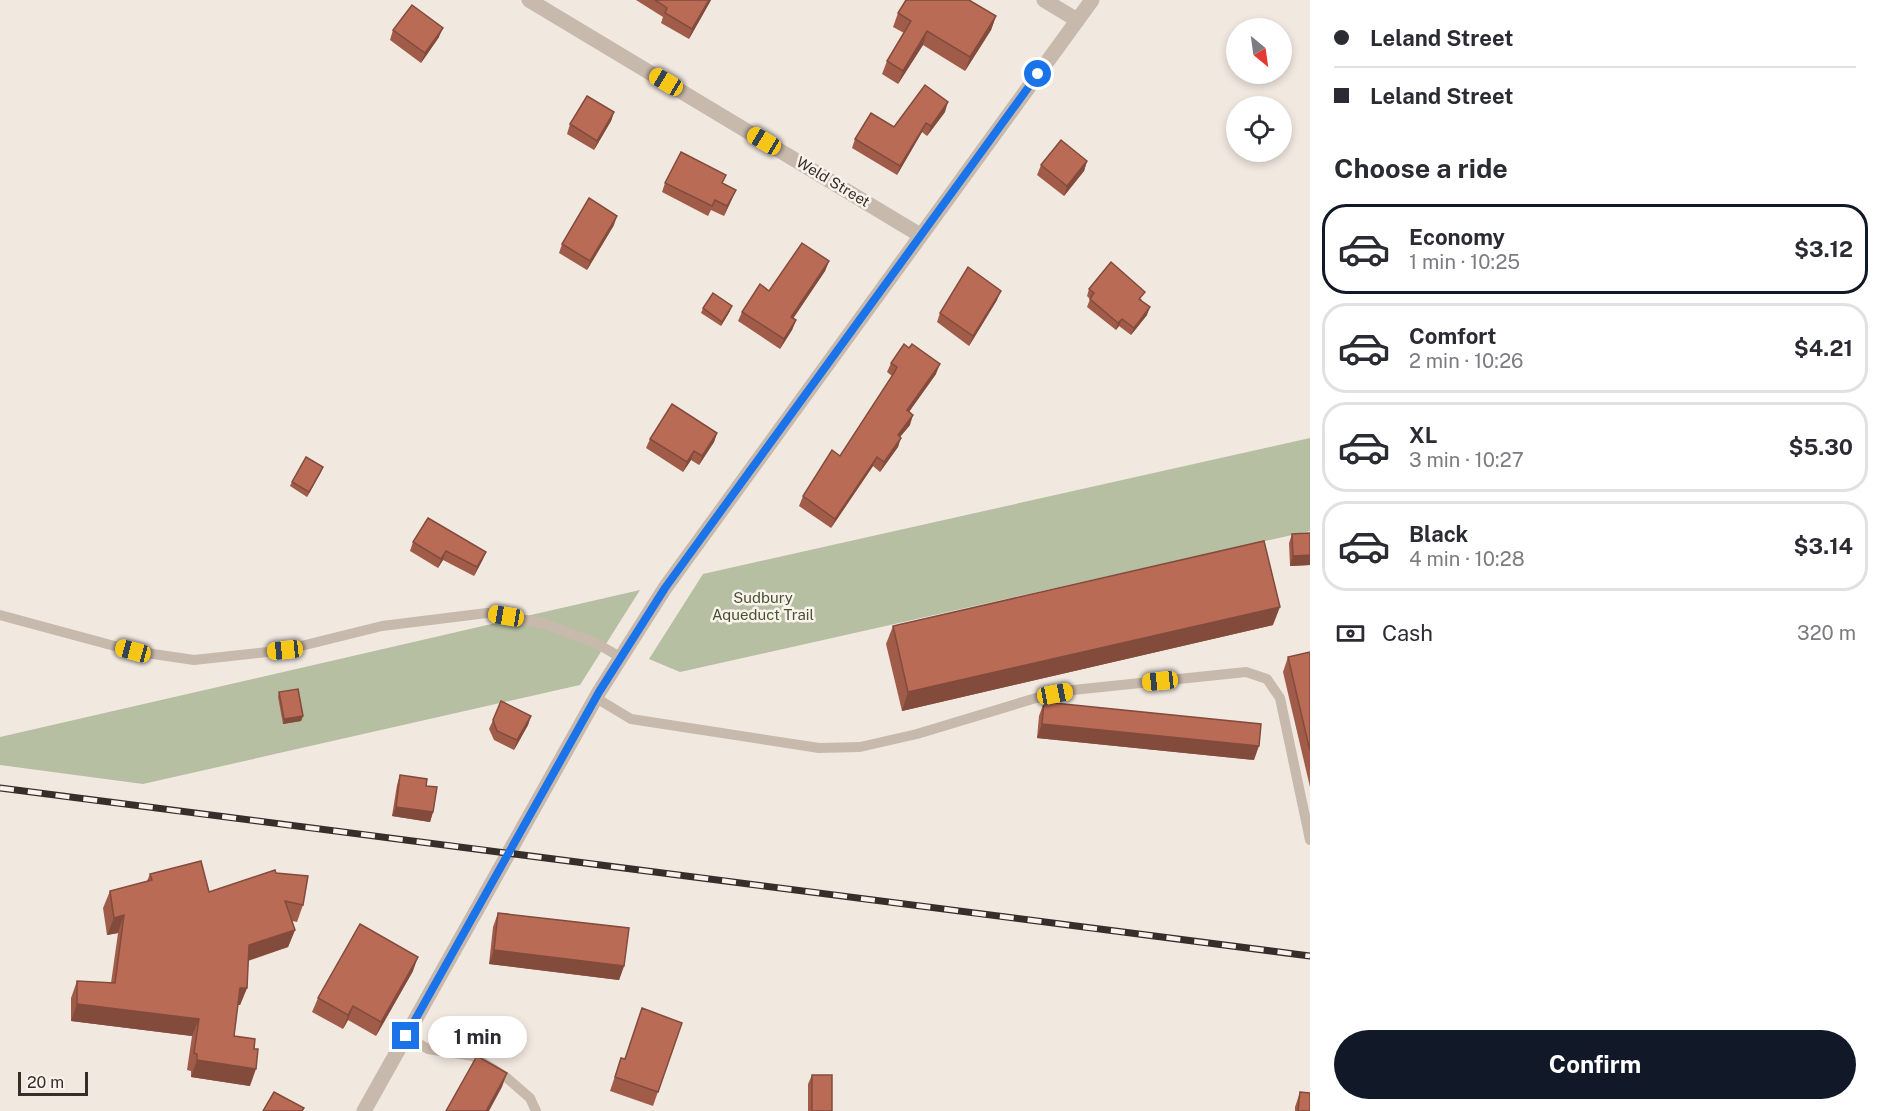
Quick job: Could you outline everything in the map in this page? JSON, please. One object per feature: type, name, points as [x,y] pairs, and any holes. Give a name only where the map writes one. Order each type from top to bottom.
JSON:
[{"type":"street","name":"Weld Street","points":[[529,0],[920,235]]},
{"type":"street","points":[[1044,0],[1077,20]]},
{"type":"street","points":[[364,1111],[620,657],[672,578],[1092,0]]},
{"type":"lane","points":[[0,615],[133,651],[194,660],[285,650],[382,626],[487,613],[542,623],[596,643],[620,657]]},
{"type":"lane","points":[[596,698],[631,719],[819,748],[860,747],[917,734],[1036,698],[1073,690],[1246,672],[1267,679],[1280,698],[1310,840]]},
{"type":"lane","points":[[406,1036],[428,1049],[473,1056],[507,1078],[530,1098],[536,1111]]},
{"type":"green space","name":"Sudbury Aqueduct Trail","points":[[1310,438],[1310,531],[680,672],[649,659],[703,574]]},
{"type":"green space","points":[[640,590],[580,685],[143,784],[0,765],[0,737]]},
{"type":"building","points":[[655,0],[709,0],[692,29],[665,13],[667,8]]},
{"type":"building","points":[[906,0],[969,0],[996,16],[970,57],[927,31],[903,71],[887,61],[911,21],[898,13]]},
{"type":"building","points":[[412,5],[443,28],[425,53],[393,30]]},
{"type":"building","points":[[925,85],[948,102],[931,126],[926,123],[900,166],[855,139],[871,113],[894,127]]},
{"type":"building","points":[[587,96],[614,112],[597,141],[570,124]]},
{"type":"building","points":[[1061,140],[1087,161],[1067,186],[1041,165]]},
{"type":"building","points":[[681,152],[726,175],[722,183],[736,190],[727,206],[715,200],[712,206],[665,183]]},
{"type":"building","points":[[589,198],[617,216],[590,261],[562,244]]},
{"type":"building","points":[[802,243],[829,261],[791,317],[796,320],[784,339],[742,312],[760,284],[769,291]]},
{"type":"building","points":[[1111,262],[1145,292],[1139,299],[1150,307],[1134,328],[1122,319],[1118,323],[1090,299],[1094,293],[1089,289]]},
{"type":"building","points":[[968,267],[1001,291],[973,336],[940,313]]},
{"type":"building","points":[[713,293],[732,306],[722,322],[703,308]]},
{"type":"building","points":[[904,344],[909,348],[912,344],[940,364],[907,410],[913,415],[898,435],[901,438],[884,462],[877,457],[835,519],[803,496],[832,450],[840,456],[894,373],[897,367],[891,363]]},
{"type":"building","points":[[672,404],[717,433],[702,456],[694,451],[687,462],[650,439]]},
{"type":"building","points":[[306,457],[323,467],[309,492],[292,482]]},
{"type":"building","points":[[428,518],[486,552],[477,567],[446,551],[441,559],[413,542]]},
{"type":"building","points":[[1310,533],[1310,555],[1293,556],[1292,534]]},
{"type":"building","points":[[1264,541],[1280,607],[908,692],[893,626]]},
{"type":"building","points":[[1310,652],[1310,751],[1288,657]]},
{"type":"building","points":[[298,689],[303,716],[284,719],[279,692]]},
{"type":"building","points":[[501,701],[531,716],[517,740],[497,731],[493,720]]},
{"type":"building","points":[[1044,702],[1261,724],[1259,746],[1042,724]]},
{"type":"building","points":[[400,775],[427,779],[426,786],[437,787],[433,812],[396,807]]},
{"type":"building","points":[[201,861],[209,892],[275,870],[276,873],[308,876],[303,905],[285,901],[295,930],[249,945],[247,988],[240,988],[234,1036],[255,1039],[254,1049],[258,1049],[256,1069],[197,1060],[197,1054],[194,1053],[199,1019],[77,1004],[77,981],[115,983],[124,915],[114,918],[110,891],[152,880],[150,874]]},
{"type":"building","points":[[498,913],[629,928],[624,966],[494,950]]},
{"type":"building","points":[[360,924],[418,957],[381,1022],[353,1006],[348,1015],[318,998]]},
{"type":"building","points":[[642,1008],[682,1023],[658,1092],[615,1077],[621,1058],[625,1059]]},
{"type":"building","points":[[477,1056],[507,1073],[486,1111],[446,1111]]},
{"type":"building","points":[[812,1075],[832,1075],[832,1111],[812,1111]]},
{"type":"building","points":[[274,1092],[304,1108],[302,1111],[263,1111]]},
{"type":"building","points":[[1300,1092],[1310,1093],[1310,1111],[1298,1111]]},
{"type":"railway","points":[[0,788],[1310,956]]},
{"type":"route","points":[[406,1036],[599,692],[665,588],[1038,74]]}]
